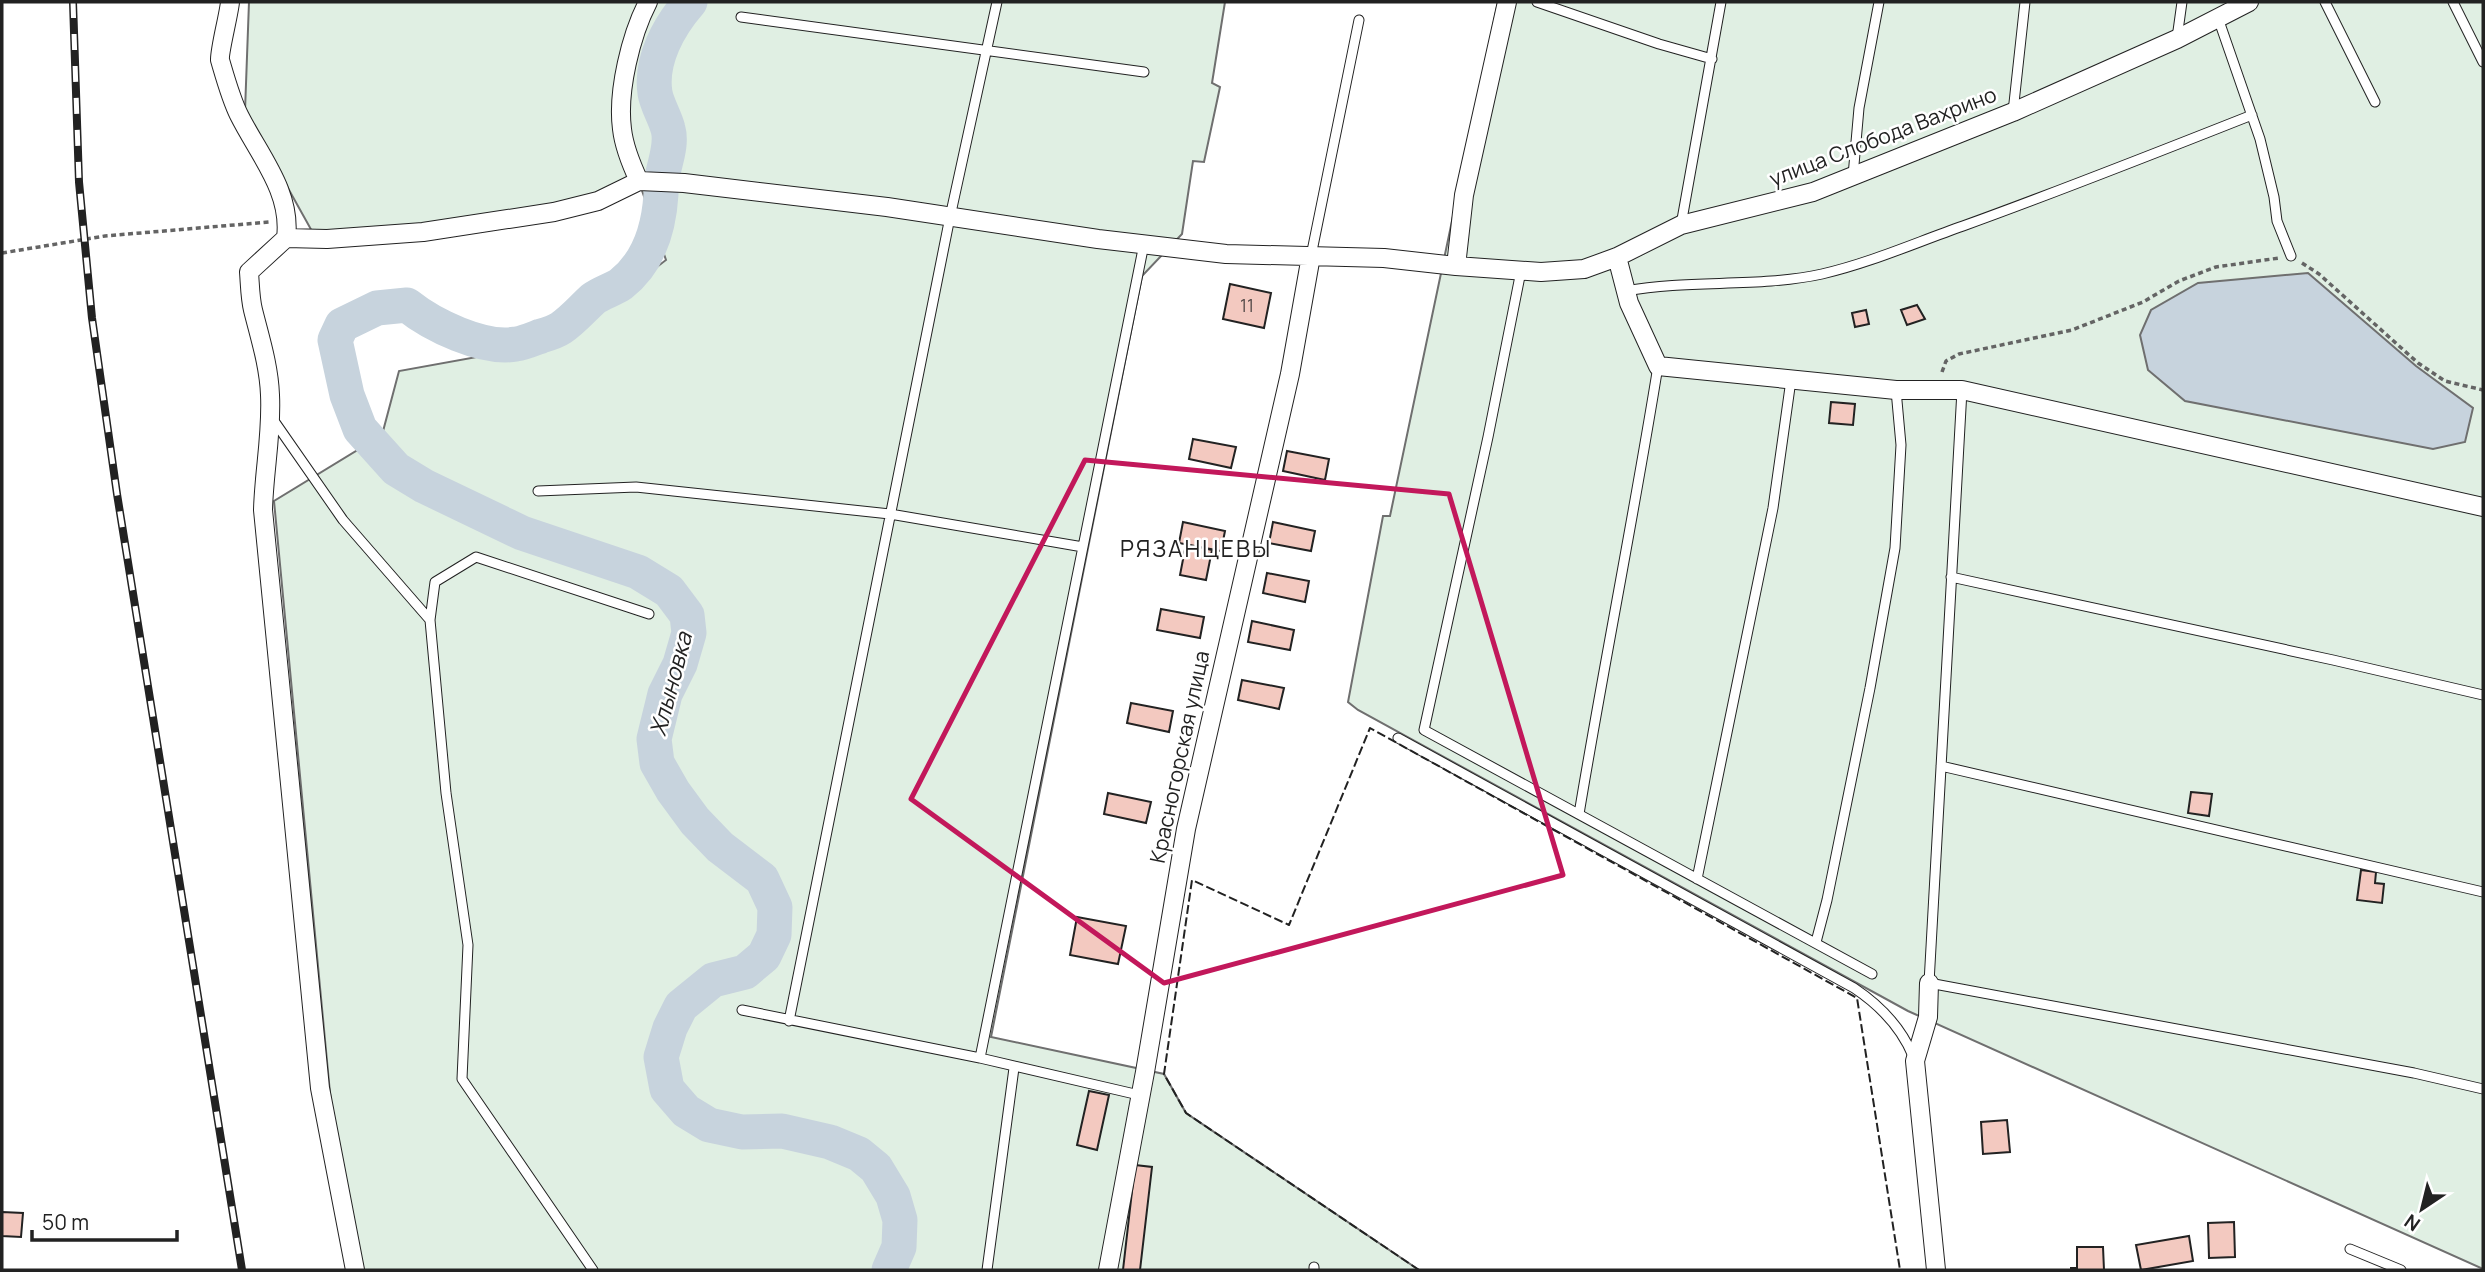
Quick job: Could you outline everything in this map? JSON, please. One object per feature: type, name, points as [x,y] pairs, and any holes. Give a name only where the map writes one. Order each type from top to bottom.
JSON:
[{"type":"street","points":[[230,2],[228,23],[219,56],[238,113],[272,172],[288,229]]},
{"type":"street","points":[[288,229],[327,239],[423,232],[554,212],[598,201],[639,181],[629,159],[622,130],[621,107],[631,50],[640,17],[648,2]]},
{"type":"street","points":[[1456,266],[1464,195],[1507,2]]},
{"type":"street","name":"улица Слобода Вахрино","points":[[639,181],[887,207],[1226,254],[1384,258],[1521,271],[1584,269],[1617,257],[1681,225],[1813,192],[2013,112],[2177,39],[2249,2]]},
{"type":"street","points":[[288,229],[248,272],[252,307],[266,358],[270,394],[263,510],[320,1088],[355,1270]]},
{"type":"street","name":"Красногорская улица","points":[[1108,1270],[1185,830],[1290,374],[1311,256]]},
{"type":"street","points":[[1617,257],[1629,303],[1658,366],[1896,390],[1962,390],[2483,507]]},
{"type":"street","points":[[1929,983],[1928,1017],[1915,1061],[1936,1270]]},
{"type":"lane","points":[[789,1021],[950,217],[997,2]]},
{"type":"lane","points":[[1537,2],[1659,44],[1712,59]]},
{"type":"lane","points":[[1681,225],[1721,2]]},
{"type":"lane","points":[[1853,176],[1859,108],[1879,2]]},
{"type":"lane","points":[[2013,112],[2025,2]]},
{"type":"lane","points":[[2177,39],[2182,2]]},
{"type":"lane","points":[[2325,2],[2375,102]]},
{"type":"lane","points":[[2453,2],[2483,62]]},
{"type":"lane","points":[[741,17],[1144,72]]},
{"type":"lane","points":[[2218,18],[2252,115],[2274,197],[2277,221],[2291,256]]},
{"type":"lane","points":[[1311,256],[1359,20]]},
{"type":"lane","points":[[1626,291],[1760,282],[1822,274],[1878,257],[2032,201],[2252,115]]},
{"type":"lane","points":[[981,1058],[1144,244]]},
{"type":"lane","points":[[1521,271],[1424,730],[1872,975]]},
{"type":"lane","points":[[1579,814],[1658,366]]},
{"type":"lane","points":[[1697,879],[1773,508],[1791,380]]},
{"type":"lane","points":[[1815,942],[1827,900],[1895,548],[1901,445],[1896,390]]},
{"type":"lane","points":[[1962,390],[1929,983],[2414,1073],[2483,1089]]},
{"type":"lane","points":[[270,415],[343,520],[430,620]]},
{"type":"lane","points":[[538,491],[636,487],[890,514],[1083,547]]},
{"type":"lane","points":[[593,1270],[462,1079],[468,945],[446,793],[430,620],[435,582],[476,557],[649,614]]},
{"type":"lane","points":[[1951,577],[2483,695]]},
{"type":"lane","points":[[1398,738],[1854,988],[1891,1018],[1908,1043],[1915,1061]]},
{"type":"lane","points":[[1941,766],[2483,892]]},
{"type":"lane","points":[[742,1010],[981,1058],[1014,1068],[1139,1095]]},
{"type":"lane","points":[[987,1270],[1014,1068]]},
{"type":"lane","points":[[2350,1249],[2402,1270]]},
{"type":"path","points":[[2,253],[105,236],[288,229]]},
{"type":"path","points":[[1935,390],[1946,361],[1958,354],[2042,338],[2101,320],[2143,302],[2179,281],[2216,267],[2291,256],[2319,274],[2418,363],[2445,381],[2483,390]]},
{"type":"highlighted area","points":[[1085,460],[1449,494],[1563,875],[1164,983],[911,799]]},
{"type":"green space","points":[[249,2],[1225,2],[1212,83],[1220,87],[1204,162],[1193,161],[1182,234],[1142,276],[991,1037],[1164,1074],[1186,1113],[1419,1270],[361,1270],[332,1114],[274,501],[382,435],[399,371],[510,351],[596,314],[666,260],[639,182],[585,202],[318,242],[245,111]]},
{"type":"green space","points":[[1498,2],[2483,2],[2483,1269],[1908,1011],[1358,710],[1348,702],[1383,516],[1390,516]]},
{"type":"shaded area","points":[[2308,273],[2416,366],[2473,408],[2465,442],[2433,449],[2185,401],[2148,370],[2140,335],[2151,310],[2198,283]]},
{"type":"building","points":[[1230,284],[1271,293],[1264,328],[1223,319]]},
{"type":"building","points":[[1917,305],[1925,319],[1907,325],[1901,310]]},
{"type":"building","points":[[1866,310],[1869,324],[1855,327],[1852,313]]},
{"type":"building","points":[[1831,402],[1855,404],[1853,425],[1829,423]]},
{"type":"building","points":[[1193,439],[1236,447],[1231,468],[1189,459]]},
{"type":"building","points":[[1287,451],[1329,459],[1325,480],[1283,471]]},
{"type":"building","points":[[1183,522],[1225,531],[1221,551],[1179,543]]},
{"type":"building","points":[[1273,522],[1315,531],[1311,551],[1269,543]]},
{"type":"building","points":[[1186,544],[1212,550],[1206,580],[1180,575]]},
{"type":"building","points":[[1267,573],[1309,581],[1305,602],[1263,593]]},
{"type":"building","points":[[1161,609],[1204,617],[1200,638],[1157,630]]},
{"type":"building","points":[[1252,621],[1294,630],[1290,650],[1248,642]]},
{"type":"building","points":[[1242,680],[1284,688],[1279,709],[1238,700]]},
{"type":"building","points":[[1131,703],[1173,711],[1169,732],[1127,723]]},
{"type":"building","points":[[2191,792],[2212,794],[2209,816],[2188,813]]},
{"type":"building","points":[[1108,793],[1151,802],[1146,823],[1104,814]]},
{"type":"building","points":[[2361,870],[2376,872],[2375,883],[2384,884],[2382,903],[2357,900]]},
{"type":"building","points":[[1077,917],[1126,926],[1118,964],[1070,955]]},
{"type":"building","points":[[1089,1091],[1109,1095],[1097,1150],[1077,1145]]},
{"type":"building","points":[[2007,1120],[2010,1152],[1983,1154],[1981,1122]]},
{"type":"building","points":[[1135,1165],[1152,1167],[1140,1270],[1123,1270]]},
{"type":"building","points":[[2,1212],[23,1213],[21,1237],[2,1236]]},
{"type":"building","points":[[2234,1222],[2235,1257],[2209,1258],[2208,1223]]},
{"type":"building","points":[[2189,1236],[2193,1261],[2141,1270],[2136,1245]]},
{"type":"building","points":[[2077,1247],[2103,1247],[2104,1270],[2071,1270],[2077,1268]]},
{"type":"waterway","name":"Хлыновка","points":[[663,173],[669,134],[655,93],[655,68],[668,33],[690,2]]},
{"type":"waterway","name":"Хлыновка","points":[[661,194],[655,232],[639,265],[621,284],[593,299],[570,322],[554,332],[519,343],[489,343],[444,328],[407,305],[377,308],[342,325],[335,340],[347,395],[360,429],[396,469],[424,486],[522,533],[638,572],[669,591],[687,615],[689,633],[680,664],[665,694],[654,739],[657,763],[695,821],[720,847],[762,879],[775,907],[774,935],[764,956],[745,972],[713,980],[681,1006],[670,1028],[661,1057],[667,1089],[686,1111],[709,1125],[742,1132],[782,1131],[830,1142],[859,1154],[876,1168],[893,1196],[900,1220],[899,1247],[889,1270]]},
{"type":"railway","points":[[73,2],[79,182],[92,318],[117,494],[242,1270]]},
{"type":"fence","points":[[1419,1270],[1186,1113],[1164,1074],[1192,880],[1289,925],[1370,728],[1857,998],[1900,1270]]},
{"type":"district","name":"РЯЗАНЦЕВЫ","points":[[1196,549]]}]
